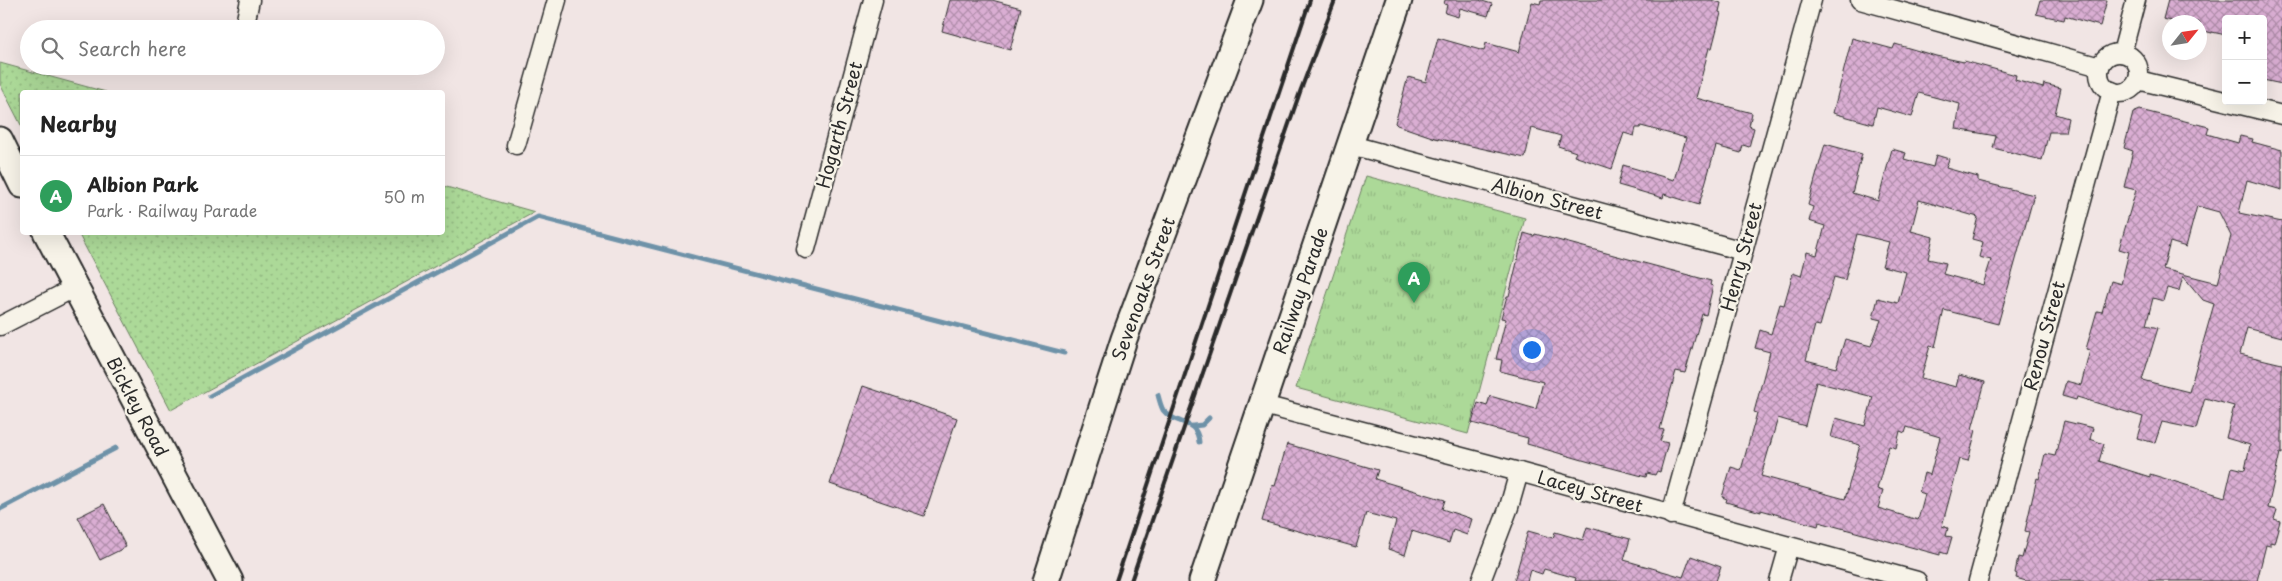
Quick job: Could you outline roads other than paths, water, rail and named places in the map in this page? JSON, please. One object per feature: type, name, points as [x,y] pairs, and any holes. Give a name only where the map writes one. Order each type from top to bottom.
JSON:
[{"type":"street","points":[[246,20],[250,0]]},
{"type":"street","points":[[516,145],[557,0]]},
{"type":"street","name":"Hogarth Street","points":[[806,249],[873,0]]},
{"type":"street","name":"Sevenoaks Street","points":[[1046,581],[1124,339],[1250,0]]},
{"type":"street","name":"Railway Parade","points":[[1202,581],[1399,0]]},
{"type":"street","name":"Henry Street","points":[[1671,515],[1812,0]]},
{"type":"street","points":[[1860,0],[2100,68]]},
{"type":"street","points":[[2122,53],[2136,0]]},
{"type":"street","points":[[2115,53],[2122,53],[2132,57],[2138,67],[2138,80],[2131,89],[2121,93],[2112,91],[2104,85],[2099,75],[2100,68],[2105,58],[2115,53]]},
{"type":"street","points":[[2138,80],[2282,115]]},
{"type":"street","name":"Renou Street","points":[[1978,581],[2112,91]]},
{"type":"street","points":[[0,140],[20,181]]},
{"type":"street","name":"Albion Street","points":[[1351,145],[1743,251]]},
{"type":"street","name":"Bickley Road","points":[[48,235],[230,581]]},
{"type":"street","points":[[0,326],[74,288]]},
{"type":"street","name":"Lacey Street","points":[[1263,405],[1518,472],[1917,581]]},
{"type":"street","points":[[1481,581],[1509,507],[1518,472]]},
{"type":"street","points":[[1779,581],[1789,546]]},
{"type":"waterway","points":[[210,396],[538,217],[1064,353]]},
{"type":"waterway","points":[[1158,395],[1163,410],[1168,415],[1194,429],[1199,442]]},
{"type":"waterway","points":[[1193,426],[1202,425],[1209,418]]},
{"type":"waterway","points":[[0,509],[116,448]]},
{"type":"railway","points":[[1116,581],[1310,0]]},
{"type":"railway","points":[[1131,581],[1300,92],[1335,0]]},
{"type":"place","name":"Albion Park","points":[[1414,303]]}]
